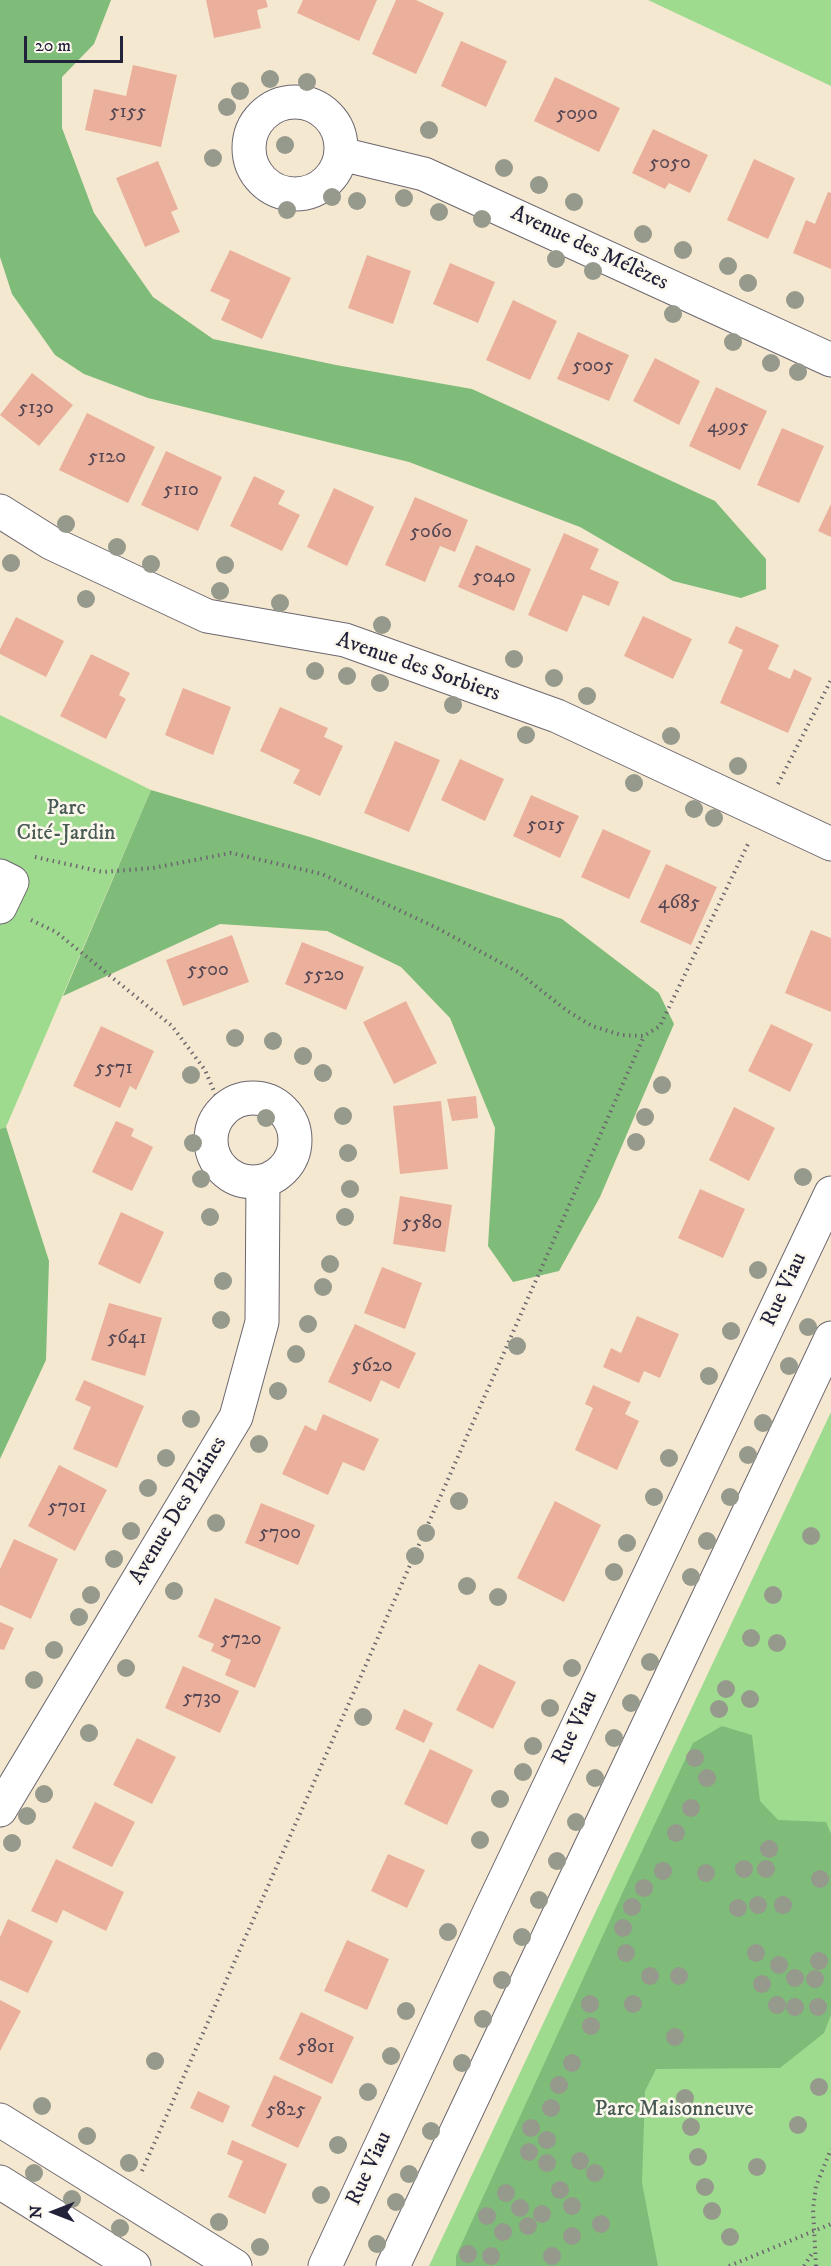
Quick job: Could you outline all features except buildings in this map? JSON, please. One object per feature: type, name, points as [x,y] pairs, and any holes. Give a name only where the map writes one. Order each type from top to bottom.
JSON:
[{"type":"main road","name":"Avenue des Mélèzes","points":[[341,154],[424,174],[831,360]]},
{"type":"main road","name":"Avenue des Sorbiers","points":[[0,511],[51,543],[207,616],[345,640],[557,716],[831,844]]},
{"type":"main road","points":[[246,1097],[261,1097],[275,1102],[286,1112],[293,1124],[296,1138],[294,1153],[287,1166],[276,1176],[263,1181],[249,1182],[236,1179],[224,1172],[211,1148],[210,1134],[214,1121],[222,1110],[246,1097]]},
{"type":"main road","name":"Avenue Des Plaines","points":[[0,1810],[236,1417],[262,1322],[263,1181]]},
{"type":"main road","name":"Rue Viau","points":[[325,2266],[488,1915],[831,1193]]},
{"type":"main road","points":[[393,2266],[831,1338]]},
{"type":"main road","points":[[0,2120],[235,2266]]},
{"type":"main road","points":[[0,2182],[134,2266]]},
{"type":"path","points":[[140,2174],[644,1036],[660,1026],[763,813],[831,680]]},
{"type":"path","points":[[9,880],[153,868],[231,853],[322,874],[437,927],[518,972],[566,1010],[592,1026],[621,1035],[644,1036]]},
{"type":"path","points":[[56,932],[172,1026],[205,1070],[222,1110]]},
{"type":"path","points":[[816,2266],[813,2209],[816,2187],[831,2149]]},
{"type":"path","points":[[729,2266],[831,2224]]},
{"type":"path","points":[[804,2266],[814,2251]]},
{"type":"green space","points":[[0,0],[111,0],[94,44],[62,77],[62,128],[94,213],[153,297],[213,339],[336,365],[472,389],[715,501],[766,559],[766,589],[741,598],[673,581],[580,527],[409,462],[148,398],[84,374],[55,355],[12,294],[0,257]]},
{"type":"green space","points":[[648,0],[831,0],[831,86]]},
{"type":"green space","name":"Parc Cité-Jardin","points":[[0,715],[151,790],[6,1127],[0,1129]]},
{"type":"green space","points":[[151,790],[310,837],[562,919],[659,993],[674,1024],[600,1197],[559,1271],[513,1282],[488,1246],[495,1128],[450,1018],[401,967],[327,931],[220,924],[63,996]]},
{"type":"green space","points":[[6,1127],[49,1261],[46,1360],[0,1459],[0,1129]]},
{"type":"green space","name":"Parc Maisonneuve","points":[[831,1412],[831,2266],[429,2266]]},
{"type":"green space","points":[[722,1726],[752,1735],[760,1801],[778,1820],[826,1822],[831,1834],[831,2015],[824,2033],[780,2068],[656,2069],[645,2091],[642,2183],[658,2266],[456,2266],[456,2256],[693,1743]]}]
